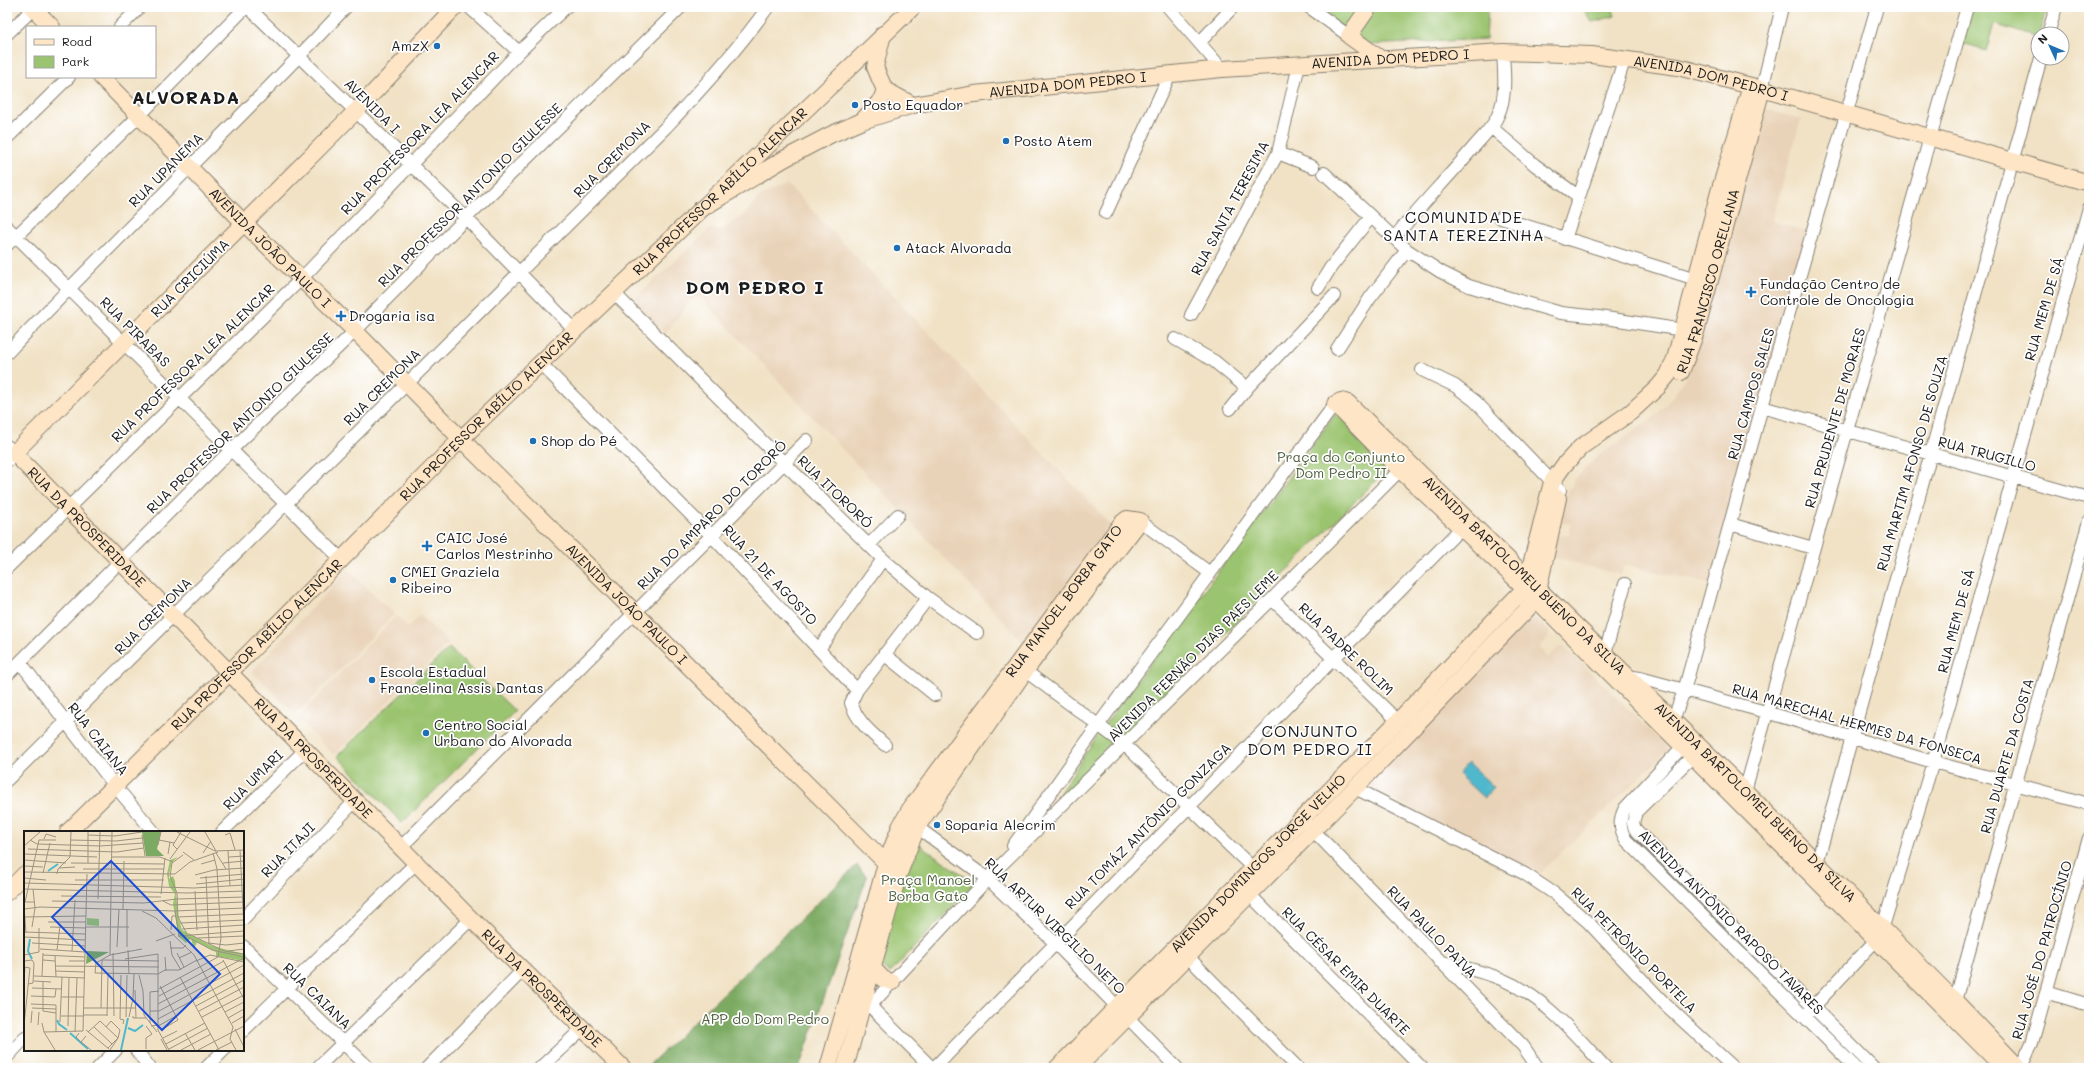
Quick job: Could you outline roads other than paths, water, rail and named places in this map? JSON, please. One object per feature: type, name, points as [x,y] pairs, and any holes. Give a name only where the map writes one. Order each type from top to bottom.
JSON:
[{"type":"street","points":[[7,34],[34,7],[51,26]]},
{"type":"street","points":[[121,26],[140,7]]},
{"type":"street","points":[[7,245],[139,116],[247,7]]},
{"type":"street","name":"AVENIDA I","points":[[247,7],[466,218],[575,330]]},
{"type":"street","name":"RUA UPANEMA","points":[[7,353],[69,287],[190,168],[346,7]]},
{"type":"street","name":"RUA CRICIÚMA","points":[[9,453],[126,343],[356,111],[455,7]]},
{"type":"street","points":[[469,7],[519,52]]},
{"type":"street","name":"RUA PROFESSORA LEA ALENCAR","points":[[7,568],[301,279],[409,164],[519,52],[566,7]]},
{"type":"street","name":"RUA PROFESSOR ANTONIO GIULESSE","points":[[7,675],[231,450],[355,331],[466,218],[681,7]]},
{"type":"street","name":"RUA CREMONA","points":[[7,780],[67,723],[671,122],[717,72],[749,34],[768,7]]},
{"type":"street","name":"RUA PROFESSOR ABÍLIO ALENCAR","points":[[69,831],[342,560],[461,439],[541,364],[882,34],[913,7]]},
{"type":"street","points":[[1168,7],[1222,68]]},
{"type":"street","points":[[1200,42],[1233,7]]},
{"type":"street","points":[[1309,7],[1381,59]]},
{"type":"street","points":[[1349,36],[1369,7]]},
{"type":"street","points":[[1756,87],[1782,7]]},
{"type":"street","name":"RUA CAMPOS SALES","points":[[1673,720],[1684,691],[1762,407],[1877,7]]},
{"type":"street","name":"RUA PRUDENTE DE MORAES","points":[[1745,791],[1766,712],[1848,431],[1967,7]]},
{"type":"street","points":[[2050,26],[2056,7]]},
{"type":"street","points":[[882,34],[875,67],[885,90],[913,105]]},
{"type":"street","points":[[1394,238],[1491,127],[1498,115],[1505,82],[1503,52]]},
{"type":"street","name":"AVENIDA DOM PEDRO I","points":[[701,209],[784,158],[830,135],[862,121],[913,105],[974,94],[1222,68],[1298,65],[1503,52],[1572,53],[1625,58],[1678,67],[1756,87],[2089,184]]},
{"type":"street","points":[[1565,239],[1625,58]]},
{"type":"street","points":[[853,62],[875,67]]},
{"type":"street","name":"RUA SANTA TERESIMA","points":[[1191,315],[1278,153],[1298,65]]},
{"type":"street","name":"RUA MARTIM AFONSO DE SOUZA","points":[[1815,870],[1930,454],[2040,66]]},
{"type":"street","points":[[1106,214],[1170,74]]},
{"type":"street","points":[[7,138],[68,78]]},
{"type":"street","name":"AVENIDA JOÃO PAULO I","points":[[102,78],[244,223],[355,331],[898,876]]},
{"type":"street","name":"RUA FRANCISCO ORELLANA","points":[[1532,589],[1556,486],[1568,476],[1580,461],[1655,405],[1672,377],[1686,361],[1696,279],[1719,192],[1756,87]]},
{"type":"street","name":"RUA FRANCISCO ORELLANA","points":[[1690,331],[1756,87]]},
{"type":"street","points":[[862,121],[881,100],[885,90]]},
{"type":"street","points":[[1491,127],[1535,165],[1578,196]]},
{"type":"street","points":[[774,139],[773,143],[776,152],[784,158]]},
{"type":"street","points":[[1278,153],[1319,170],[1370,218],[1408,250],[1441,272],[1469,286],[1561,313],[1599,317],[1690,331]]},
{"type":"street","name":"RUA MEM DE SÁ","points":[[1805,1016],[1879,935],[1933,762],[2012,477],[2089,208]]},
{"type":"street","points":[[1318,288],[1332,267],[1370,218]]},
{"type":"street","points":[[1502,218],[1696,279]]},
{"type":"street","name":"RUA PIRABAS","points":[[7,227],[126,343],[179,398],[342,560]]},
{"type":"street","points":[[1337,349],[1373,294],[1408,250]]},
{"type":"street","name":"RUA ITORORÓ","points":[[614,293],[784,463],[883,559],[928,598],[977,633]]},
{"type":"street","points":[[1230,410],[1247,388],[1334,296]]},
{"type":"street","points":[[1175,339],[1214,361],[1247,388]]},
{"type":"street","name":"RUA 21 DE AGOSTO","points":[[541,364],[711,535],[857,690]]},
{"type":"street","points":[[1422,370],[1455,386],[1475,401],[1556,486]]},
{"type":"street","name":"AVENIDA BARTOLOMEU BUENO DA SILVA","points":[[1335,404],[1341,401],[1348,403],[1404,466],[1624,679],[1815,870],[1879,935],[2004,1068]]},
{"type":"street","name":"AVENIDA FERNÃO DIAS PAES LEME","points":[[992,875],[1099,724],[1335,404]]},
{"type":"street","name":"RUA TRUGILLO","points":[[1762,407],[2089,498]]},
{"type":"street","name":"RUA DO AMPARO DO TORORÓ","points":[[401,847],[636,614],[711,535],[807,440]]},
{"type":"street","name":"RUA DA PROSPERIDADE","points":[[9,453],[230,672],[522,971],[623,1068]]},
{"type":"street","name":"AVENIDA FERNÃO DIAS PAES LEME","points":[[867,1003],[892,982],[992,875],[1125,745],[1404,466]]},
{"type":"street","points":[[869,545],[898,515]]},
{"type":"street","points":[[1140,521],[1210,573]]},
{"type":"street","name":"RUA MANOEL BORBA GATO","points":[[828,1068],[886,864],[900,827],[910,809],[1020,667],[1140,521]]},
{"type":"street","name":"RUA DUARTE DA COSTA","points":[[1955,1000],[2089,521]]},
{"type":"street","name":"RUA TOMÁZ ANTÔNIO GONZAGA","points":[[933,1068],[1465,524]]},
{"type":"street","points":[[1730,524],[1813,548]]},
{"type":"street","points":[[818,649],[883,559]]},
{"type":"street","points":[[1605,653],[1625,584]]},
{"type":"street","name":"AVENIDA BARTOLOMEU BUENO DA SILVA","points":[[1532,589],[1605,653],[1624,679],[1673,720],[1692,748],[1745,791],[1815,870]]},
{"type":"street","name":"AVENIDA DOMINGOS JORGE VELHO","points":[[1057,1068],[1188,957],[1265,880],[1307,825],[1398,721],[1532,589]]},
{"type":"street","name":"AVENIDA DOMINGOS JORGE VELHO","points":[[1077,1068],[1122,1012],[1253,868],[1355,788],[1532,589]]},
{"type":"street","points":[[886,745],[864,726],[854,712],[851,703],[857,690],[928,598]]},
{"type":"street","name":"RUA PADRE ROLIM","points":[[1272,599],[1398,721]]},
{"type":"street","points":[[884,654],[935,695]]},
{"type":"street","name":"RUA CAIANA","points":[[20,662],[115,786],[153,831]]},
{"type":"street","points":[[1020,667],[1099,724],[1125,745],[1265,880]]},
{"type":"street","name":"RUA MANOEL BORBA GATO","points":[[844,1068],[867,1003],[872,970],[898,876],[917,826],[1020,667]]},
{"type":"street","name":"RUA MARECHAL HERMES DA FONSECA","points":[[1624,679],[1684,691],[1766,712],[1933,762],[2089,804]]},
{"type":"street","name":"AVENIDA ANTÔNIO RAPOSO TAVARES","points":[[1692,748],[1636,812],[1633,823],[1635,829],[1814,1006],[1874,1068]]},
{"type":"street","name":"AVENIDA ANTÔNIO RAPOSO TAVARES","points":[[1692,748],[1625,808],[1620,818],[1621,831],[1626,840],[1856,1068]]},
{"type":"street","name":"RUA UMARI","points":[[223,831],[306,749]]},
{"type":"street","name":"RUA PETRÔNIO PORTELA","points":[[1355,788],[1484,852],[1525,874],[1555,894],[1588,922],[1666,1005],[1734,1068]]},
{"type":"street","name":"RUA ITAJI","points":[[244,918],[355,801]]},
{"type":"street","name":"RUA PAULO PAIVA","points":[[1307,825],[1523,1046],[1538,1068]]},
{"type":"street","points":[[900,827],[917,826]]},
{"type":"street","name":"RUA ARTUR VIRGILIO NETO","points":[[917,826],[992,875],[1054,943],[1177,1068]]},
{"type":"street","points":[[1626,840],[1635,829]]},
{"type":"street","name":"RUA JOSÉ DO PATROCÍNIO","points":[[2019,1068],[2032,1043],[2089,838]]},
{"type":"street","points":[[244,1030],[416,863]]},
{"type":"street","points":[[7,892],[24,875]]},
{"type":"street","points":[[1684,897],[1694,888]]},
{"type":"street","name":"RUA CÉSAR EMIR DUARTE","points":[[1250,895],[1422,1068]]},
{"type":"street","points":[[318,1068],[471,919]]},
{"type":"street","name":"AVENIDA BARTOLOMEU BUENO DA SILVA","points":[[1879,935],[1955,1000],[2019,1068]]},
{"type":"street","name":"RUA CAIANA","points":[[244,947],[369,1068]]},
{"type":"street","points":[[860,952],[872,970],[883,979],[892,982]]},
{"type":"street","points":[[1188,957],[1298,1068]]},
{"type":"street","points":[[1438,960],[1502,979],[1529,994],[1561,1020],[1606,1068]]},
{"type":"street","points":[[427,1068],[522,971]]},
{"type":"street","points":[[850,988],[933,1068]]},
{"type":"street","points":[[2046,992],[2089,1005]]},
{"type":"street","points":[[540,1068],[582,1029]]},
{"type":"street","points":[[7,1057],[24,1039]]},
{"type":"street","points":[[98,1068],[115,1051]]},
{"type":"street","points":[[137,1051],[150,1068]]},
{"type":"street","points":[[206,1068],[223,1051]]},
{"type":"water","points":[[1468,763],[1494,787],[1484,798],[1458,774]]},
{"type":"place","name":"AmzX","points":[[437,46]]},
{"type":"place","name":"Posto Equador","points":[[855,105]]},
{"type":"place","name":"Posto Atem","points":[[1006,141]]},
{"type":"place","name":"Atack Alvorada","points":[[897,248]]},
{"type":"place","name":"Fundação Centro de Controle de Oncologia","points":[[1751,292]]},
{"type":"place","name":"Drogaria isa","points":[[341,316]]},
{"type":"place","name":"Shop do Pé","points":[[533,441]]},
{"type":"place","name":"CAIC José Carlos Mestrinho","points":[[427,546]]},
{"type":"place","name":"CMEI Graziela Ribeiro","points":[[393,580]]},
{"type":"place","name":"Escola Estadual Francelina Assis Dantas","points":[[372,680]]},
{"type":"place","name":"Centro Social Urbano do Alvorada","points":[[426,733]]},
{"type":"place","name":"Soparia Alecrim","points":[[937,825]]},
{"type":"district","name":"ALVORADA","points":[[186,98]]},
{"type":"district","name":"COMUNIDADE SANTA TEREZINHA","points":[[1464,226]]},
{"type":"district","name":"DOM PEDRO I","points":[[755,288]]},
{"type":"district","name":"CONJUNTO DOM PEDRO II","points":[[1310,740]]},
{"type":"park label","name":"Praça do Conjunto Dom Pedro II","points":[[1341,466]]},
{"type":"park label","name":"Praça Manoel Borba Gato","points":[[928,888]]},
{"type":"park label","name":"APP do Dom Pedro","points":[[765,1019]]}]
